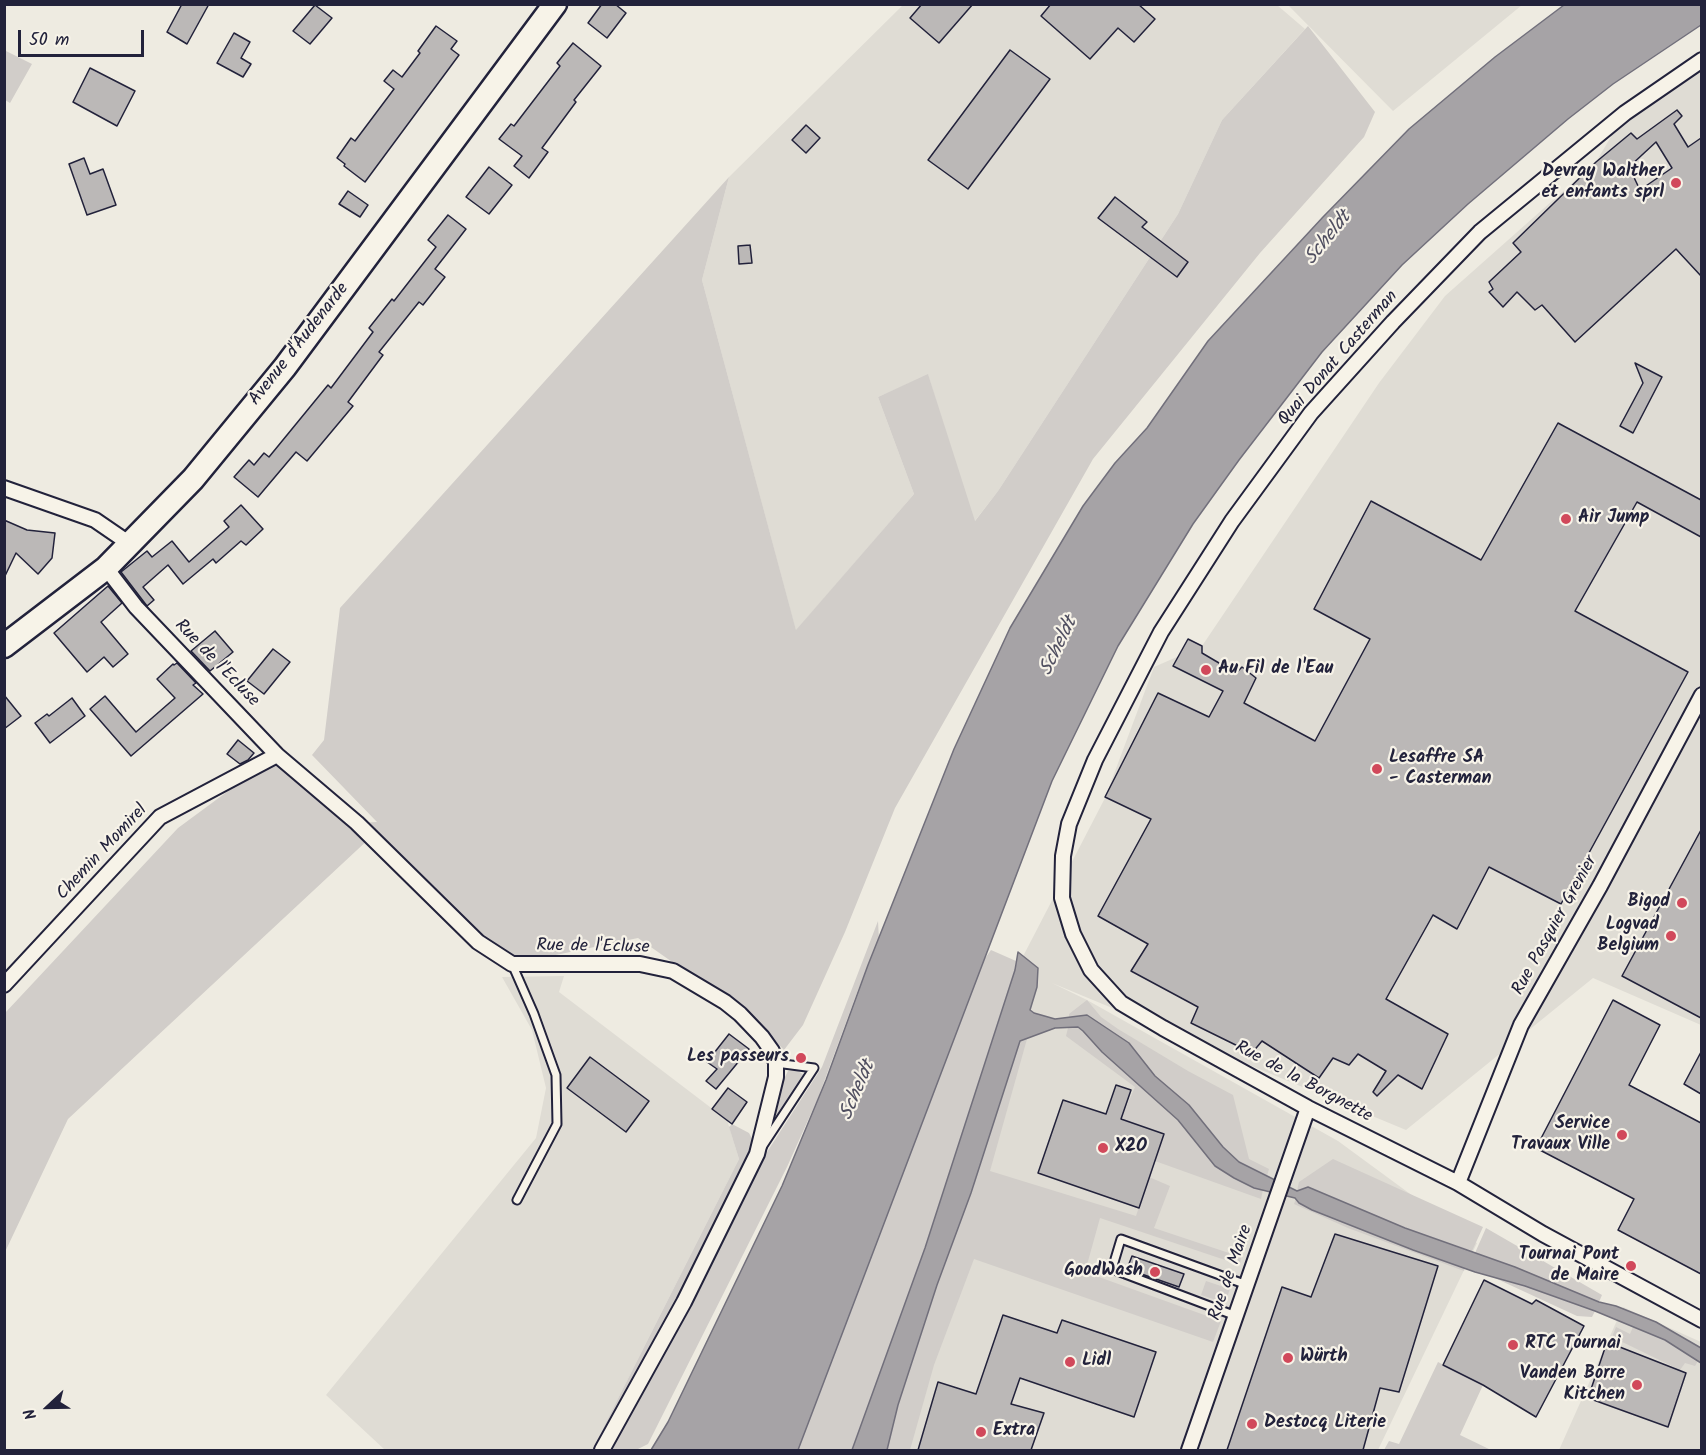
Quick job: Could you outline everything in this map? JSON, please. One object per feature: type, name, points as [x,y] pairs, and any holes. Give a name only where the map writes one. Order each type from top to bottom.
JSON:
[{"type":"main road","name":"Avenue d'Audenarde","points":[[4,646],[106,568],[193,479],[285,367],[555,4]]},
{"type":"street","name":"Quai Donat Casterman","points":[[1095,760],[1161,632],[1232,521],[1311,413],[1393,322],[1480,232],[1625,112],[1701,60]]},
{"type":"street","points":[[4,488],[11,495],[95,520],[130,544]]},
{"type":"street","name":"Rue de l'Ecluse","points":[[106,568],[136,607],[277,754],[357,823],[478,942],[512,964],[640,964],[673,971],[725,1002],[740,1014],[762,1037],[776,1063]]},
{"type":"street","name":"Rue Pasquier Grenier","points":[[1458,1183],[1521,1025],[1600,886],[1701,695]]},
{"type":"street","name":"Chemin Momirel","points":[[4,985],[160,817],[277,754]]},
{"type":"street","name":"Rue de la Borgnette","points":[[1095,760],[1069,824],[1063,856],[1062,898],[1073,934],[1091,970],[1121,1003],[1308,1108],[1458,1183],[1543,1234],[1701,1320]]},
{"type":"street","points":[[602,1450],[684,1302],[757,1154],[776,1077],[776,1063]]},
{"type":"street","name":"Rue de Maire","points":[[1189,1450],[1308,1108]]},
{"type":"lane","points":[[512,964],[534,1014],[556,1075],[557,1124],[517,1200]]},
{"type":"lane","points":[[757,1154],[774,1132],[814,1068],[776,1063]]},
{"type":"lane","points":[[1236,1316],[1112,1269],[1121,1239],[1247,1285]]},
{"type":"shaded area","points":[[903,5],[1277,5],[1305,29],[1222,120],[1178,214],[998,491],[974,522],[928,375],[878,397],[914,494],[796,631],[702,280],[729,177]]},
{"type":"shaded area","points":[[1288,5],[1522,5],[1393,111]]},
{"type":"shaded area","points":[[1308,26],[1375,112],[1364,137],[1260,253],[1093,459],[895,808],[845,932],[803,1025],[784,1050],[755,1020],[638,938],[512,964],[357,823],[377,822],[312,755],[324,740],[340,608],[729,177],[702,280],[796,630],[914,494],[878,397],[928,374],[975,521],[998,491],[1178,214],[1222,120]]},
{"type":"shaded area","points":[[4,50],[32,64],[10,103],[5,100]]},
{"type":"shaded area","points":[[1701,68],[1701,1025],[1593,978],[1406,1130],[1052,983],[1087,1000],[1338,1141],[1477,1243],[1378,1450],[877,1450],[1017,968],[1105,798],[1154,667],[1202,646],[1379,383],[1445,296],[1596,162],[1625,113]]},
{"type":"shaded area","points":[[277,755],[371,837],[68,1119],[5,1252],[5,1013],[178,828]]},
{"type":"shaded area","points":[[878,921],[879,940],[818,1098],[787,1167],[648,1444],[636,1450],[592,1450],[739,1159],[729,1127],[732,1124],[749,1133],[759,1152],[767,1152],[822,1067]]},
{"type":"shaded area","points":[[991,950],[1016,961],[1015,970],[925,1248],[852,1450],[798,1450],[981,964]]},
{"type":"shaded area","points":[[564,976],[559,992],[727,1120],[739,1159],[592,1450],[385,1450],[326,1395],[536,1138],[546,1088],[532,1030],[502,977]]},
{"type":"shaded area","points":[[1087,1000],[1101,1017],[1118,1029],[1233,1095],[1249,1159],[1269,1169],[1267,1176],[1239,1162],[1223,1147],[1189,1105],[1155,1076],[1143,1060],[1087,1015],[1069,1018],[1069,1014]]},
{"type":"shaded area","points":[[1078,1027],[1178,1120],[1215,1166],[1234,1178],[1263,1190],[1261,1199],[1155,1161],[1164,1134],[1121,1119],[1135,1087],[1066,1036],[1068,1028]]},
{"type":"shaded area","points":[[1027,1039],[990,1171],[1136,1216],[1149,1177],[1170,1186],[1154,1228],[1241,1257],[1240,1265],[1100,1218],[1085,1272],[1221,1321],[1213,1342],[974,1259],[934,1365],[910,1450],[887,1450],[898,1405],[937,1285],[971,1193],[1020,1041]]},
{"type":"shaded area","points":[[788,1071],[798,1071],[804,1075],[797,1090],[773,1126],[772,1121],[780,1087]]},
{"type":"shaded area","points":[[1333,1159],[1483,1227],[1472,1251],[1405,1228],[1309,1187],[1297,1191],[1299,1182]]},
{"type":"shaded area","points":[[1296,1199],[1312,1210],[1465,1268],[1464,1271],[1348,1228],[1294,1204]]},
{"type":"shaded area","points":[[1486,1228],[1602,1295],[1599,1302],[1475,1253]]},
{"type":"shaded area","points":[[1484,1273],[1595,1311],[1592,1317],[1577,1316]]},
{"type":"shaded area","points":[[1206,1281],[1230,1289],[1225,1303],[1201,1295]]},
{"type":"shaded area","points":[[1623,1307],[1701,1342],[1701,1450],[1559,1450]]},
{"type":"shaded area","points":[[1616,1327],[1630,1334],[1633,1327],[1665,1340],[1698,1361],[1695,1366],[1685,1363],[1680,1370],[1612,1337]]},
{"type":"shaded area","points":[[1438,1362],[1483,1385],[1460,1435],[1491,1450],[1384,1450],[1389,1441],[1399,1444]]},
{"type":"water","name":"Scheldt","points":[[1564,5],[1701,5],[1701,25],[1613,84],[1568,119],[1468,204],[1402,265],[1322,352],[1193,524],[1118,646],[1052,781],[798,1450],[651,1450],[668,1422],[782,1186],[826,1080],[868,965],[954,749],[1010,628],[1083,506],[1115,463],[1147,428],[1208,341],[1323,217],[1409,129],[1495,57]]},
{"type":"water","points":[[1018,952],[1038,968],[1037,987],[1030,1010],[1055,1019],[1087,1015],[1129,1043],[1155,1076],[1189,1105],[1223,1147],[1239,1162],[1297,1191],[1308,1187],[1405,1228],[1515,1267],[1599,1302],[1616,1306],[1656,1322],[1701,1348],[1701,1363],[1665,1340],[1595,1311],[1413,1250],[1312,1210],[1295,1198],[1254,1188],[1234,1178],[1215,1166],[1178,1120],[1102,1052],[1083,1031],[1078,1027],[1055,1028],[1020,1041],[971,1193],[937,1285],[898,1405],[887,1450],[852,1450],[925,1248],[1015,970]]},
{"type":"building","points":[[182,4],[209,4],[187,44],[167,32]]},
{"type":"building","points":[[602,4],[615,4],[626,13],[607,38],[588,23]]},
{"type":"building","points":[[922,4],[973,4],[939,43],[910,18]]},
{"type":"building","points":[[1051,4],[1138,4],[1155,19],[1134,42],[1118,28],[1090,59],[1041,16]]},
{"type":"building","points":[[315,5],[332,18],[310,44],[293,31]]},
{"type":"building","points":[[436,26],[457,41],[451,49],[459,55],[365,182],[337,158],[351,138],[355,141],[394,89],[384,81],[393,70],[402,77]]},
{"type":"building","points":[[234,33],[250,42],[241,58],[251,64],[243,77],[217,63]]},
{"type":"building","points":[[573,43],[601,66],[574,100],[576,102],[542,148],[548,152],[529,178],[514,166],[522,156],[499,139],[511,124],[514,126],[560,66],[557,63]]},
{"type":"building","points":[[1010,50],[1050,79],[968,189],[928,160]]},
{"type":"building","points":[[90,68],[135,91],[117,126],[73,102]]},
{"type":"building","points":[[1677,110],[1682,116],[1674,124],[1688,147],[1701,138],[1701,276],[1676,249],[1575,342],[1542,305],[1535,310],[1517,292],[1503,307],[1489,292],[1493,289],[1489,282],[1521,252],[1513,243],[1596,162],[1631,133],[1637,139]],"holes":[[[1656,142],[1672,168],[1640,190],[1629,167]]]},
{"type":"building","points":[[806,125],[820,138],[806,153],[792,140]]},
{"type":"building","points":[[84,158],[90,174],[103,169],[116,205],[87,215],[69,164]]},
{"type":"building","points":[[489,167],[512,185],[489,214],[466,197]]},
{"type":"building","points":[[348,191],[368,205],[360,217],[339,204]]},
{"type":"building","points":[[1115,197],[1147,222],[1142,227],[1188,262],[1177,277],[1098,218]]},
{"type":"building","points":[[448,215],[466,229],[435,269],[445,277],[423,305],[419,302],[379,352],[383,355],[348,402],[353,406],[307,461],[296,452],[258,497],[234,477],[249,460],[254,465],[264,453],[269,457],[328,385],[331,388],[373,332],[369,328],[392,299],[394,301],[436,247],[428,240]]},
{"type":"building","points":[[750,245],[752,263],[739,264],[738,246]]},
{"type":"building","points":[[1635,363],[1662,377],[1633,433],[1620,426],[1643,383]]},
{"type":"building","name":"Lesaffre SA - Casterman","points":[[1558,423],[1701,500],[1701,537],[1637,502],[1575,611],[1688,672],[1561,904],[1489,867],[1457,929],[1433,915],[1386,999],[1448,1034],[1422,1089],[1398,1075],[1377,1096],[1373,1092],[1386,1071],[1358,1054],[1349,1065],[1333,1058],[1319,1078],[1262,1041],[1252,1053],[1191,1023],[1198,1007],[1131,971],[1148,944],[1098,916],[1151,819],[1105,797],[1158,693],[1209,717],[1223,691],[1173,666],[1188,639],[1202,646],[1202,653],[1236,673],[1242,667],[1256,678],[1244,703],[1315,741],[1370,639],[1314,609],[1371,501],[1481,560]]},
{"type":"building","points":[[241,505],[263,529],[246,545],[241,541],[216,563],[213,559],[183,584],[168,565],[143,587],[154,600],[147,606],[121,572],[147,551],[152,557],[172,541],[189,562],[229,527],[224,521]]},
{"type":"building","points":[[4,520],[27,530],[55,533],[52,558],[38,574],[16,553],[4,578]]},
{"type":"building","points":[[108,586],[122,603],[101,622],[128,654],[113,667],[104,657],[87,672],[54,633]]},
{"type":"building","points":[[215,631],[233,652],[210,671],[191,651]]},
{"type":"building","points":[[273,649],[290,662],[264,694],[247,681]]},
{"type":"building","points":[[177,663],[196,683],[193,685],[203,694],[131,756],[90,709],[105,696],[136,732],[175,698],[157,679]]},
{"type":"building","points":[[4,695],[21,716],[4,729]]},
{"type":"building","points":[[72,698],[85,716],[50,743],[35,723],[47,714],[49,716]]},
{"type":"building","points":[[238,740],[254,753],[240,764],[227,754]]},
{"type":"building","name":"Bigod","points":[[1701,830],[1701,1018],[1622,976]]},
{"type":"building","name":"Service Travaux Ville","points":[[1613,1000],[1660,1025],[1629,1085],[1701,1123],[1701,1274],[1618,1230],[1634,1199],[1536,1148]]},
{"type":"building","points":[[729,1034],[749,1049],[716,1089],[706,1081],[717,1069],[707,1062]]},
{"type":"building","points":[[1701,1052],[1701,1094],[1684,1084]]},
{"type":"building","points":[[590,1057],[649,1101],[626,1132],[567,1088]]},
{"type":"building","name":"X2O","points":[[1116,1085],[1131,1090],[1121,1119],[1164,1134],[1139,1208],[1038,1173],[1063,1100],[1106,1114]]},
{"type":"building","points":[[728,1088],[747,1102],[732,1124],[712,1109]]},
{"type":"building","points":[[1335,1234],[1438,1266],[1399,1392],[1380,1388],[1363,1450],[1227,1450],[1282,1287],[1311,1297]]},
{"type":"building","name":"GoodWash","points":[[1132,1256],[1184,1274],[1179,1287],[1127,1269]]},
{"type":"building","name":"RTC Tournai","points":[[1484,1280],[1532,1304],[1536,1300],[1584,1326],[1536,1417],[1483,1385],[1443,1365]]},
{"type":"building","name":"Lidl","points":[[1003,1315],[1057,1333],[1062,1320],[1156,1352],[1134,1417],[1020,1378],[1011,1404],[1044,1413],[1031,1450],[918,1450],[938,1382],[976,1394]]},
{"type":"building","name":"Vanden Borre Kitchen","points":[[1607,1342],[1686,1373],[1668,1427],[1588,1398]]},
{"type":"place","name":"Devray Walther et enfants sprl","points":[[1676,183]]},
{"type":"place","name":"Air Jump","points":[[1566,519]]},
{"type":"place","name":"Au Fil de l'Eau","points":[[1206,670]]},
{"type":"place","name":"Lesaffre SA - Casterman","points":[[1377,769]]},
{"type":"place","name":"Bigod","points":[[1682,903]]},
{"type":"place","name":"Logvad Belgium","points":[[1671,936]]},
{"type":"place","name":"Les passeurs","points":[[801,1058]]},
{"type":"place","name":"Service Travaux Ville","points":[[1622,1135]]},
{"type":"place","name":"X2O","points":[[1103,1148]]},
{"type":"place","name":"Tournai Pont de Maire","points":[[1631,1266]]},
{"type":"place","name":"GoodWash","points":[[1155,1272]]},
{"type":"place","name":"RTC Tournai","points":[[1513,1345]]},
{"type":"place","name":"Würth","points":[[1288,1358]]},
{"type":"place","name":"Lidl","points":[[1070,1362]]},
{"type":"place","name":"Vanden Borre Kitchen","points":[[1637,1385]]},
{"type":"place","name":"Destocq Literie","points":[[1252,1424]]},
{"type":"place","name":"Extra","points":[[981,1432]]}]
